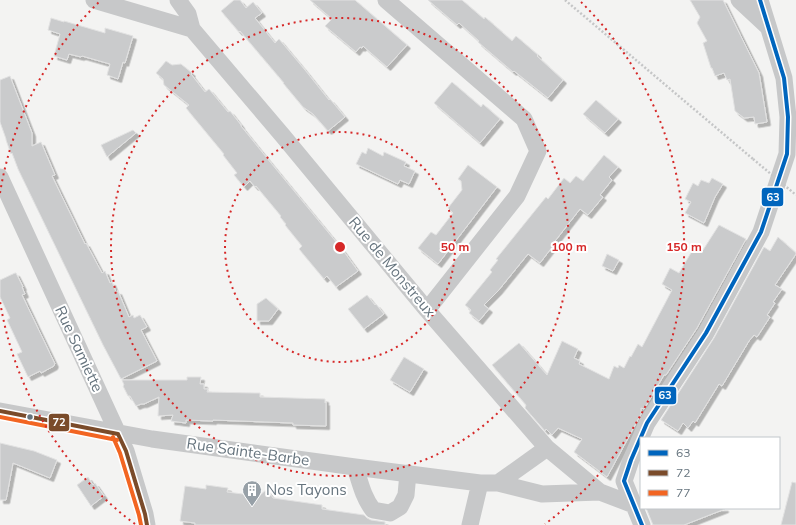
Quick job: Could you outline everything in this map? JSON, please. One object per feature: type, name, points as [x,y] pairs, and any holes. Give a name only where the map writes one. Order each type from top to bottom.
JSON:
[{"type":"street","points":[[94,0],[192,29]]},
{"type":"street","name":"Rue de Monstreux","points":[[178,0],[188,14],[192,29],[428,310],[547,448],[600,492],[634,505]]},
{"type":"street","points":[[386,0],[524,119],[538,151],[517,196],[428,310]]},
{"type":"street","points":[[739,0],[769,29]]},
{"type":"street","points":[[641,437],[647,423],[706,333],[761,232],[787,154],[792,146],[792,113],[784,78],[760,0]]},
{"type":"street","name":"Rue Samiette","points":[[0,177],[126,451],[147,525]]},
{"type":"street","name":"Rue Sainte-Barbe","points":[[0,411],[118,434],[480,483],[498,483],[542,494],[600,492]]},
{"type":"street","points":[[640,439],[624,481],[642,525]]},
{"type":"street","points":[[498,483],[547,448]]},
{"type":"street","points":[[356,467],[364,494],[373,510],[390,513],[400,507],[406,495],[408,473]]},
{"type":"street","points":[[470,525],[480,483]]},
{"type":"path","points":[[565,0],[796,195]]},
{"type":"building","points":[[234,0],[240,0],[246,8],[253,2],[262,13],[255,18],[275,43],[279,39],[329,100],[330,99],[345,117],[328,131],[313,114],[303,107],[240,31],[239,32],[221,11]]},
{"type":"building","points":[[310,0],[355,0],[407,45],[387,67],[363,46],[356,52],[325,26],[332,19]]},
{"type":"building","points":[[428,0],[462,0],[484,19],[485,17],[512,41],[516,36],[563,80],[548,98],[514,71],[513,72],[478,42],[479,41],[459,23],[457,25]]},
{"type":"building","points":[[690,0],[723,0],[759,73],[767,122],[755,124],[754,117],[744,118],[735,111],[730,79],[727,80],[724,73],[715,76],[703,43],[707,41],[697,23],[700,17]]},
{"type":"building","points":[[51,18],[105,33],[105,28],[133,36],[125,63],[123,62],[118,79],[107,75],[110,64],[69,54],[67,60],[54,56],[60,34],[48,30]]},
{"type":"building","points":[[166,61],[172,65],[181,64],[192,73],[191,74],[205,92],[209,89],[228,112],[230,111],[342,249],[358,271],[336,287],[327,276],[324,279],[299,249],[302,246],[285,225],[286,224],[280,217],[281,216],[250,181],[244,187],[234,175],[237,173],[223,155],[224,154],[186,108],[189,105],[164,85],[163,79],[156,73]]},
{"type":"building","points":[[10,76],[32,133],[32,146],[41,142],[55,175],[52,176],[85,244],[86,243],[102,273],[105,271],[110,283],[112,282],[116,292],[118,291],[129,317],[133,315],[134,318],[140,315],[147,327],[141,330],[157,361],[121,379],[18,169],[12,153],[11,154],[0,122],[0,80]]},
{"type":"building","points":[[452,82],[481,107],[483,104],[500,119],[480,143],[434,103]]},
{"type":"building","points":[[596,100],[618,119],[605,133],[583,114]]},
{"type":"building","points":[[133,130],[136,133],[107,157],[101,145]]},
{"type":"building","points":[[368,148],[383,156],[384,152],[406,162],[404,166],[415,171],[409,184],[400,180],[398,184],[356,164],[362,152],[366,154]]},
{"type":"building","points":[[604,155],[618,167],[609,177],[612,180],[600,195],[603,197],[588,215],[580,209],[540,263],[528,254],[498,291],[484,305],[489,309],[479,321],[469,313],[471,310],[465,305],[492,272],[490,270],[498,260],[496,259],[546,197],[548,199],[564,178],[570,183],[576,176],[583,181]]},
{"type":"building","points":[[468,165],[497,187],[438,264],[418,248],[431,232],[436,235],[453,213],[448,208],[462,190],[461,181],[458,179]]},
{"type":"building","points":[[712,178],[723,184],[715,197],[704,223],[685,213],[691,202],[685,199],[693,183],[698,186],[701,180],[709,183]]},
{"type":"building","points":[[719,225],[746,239],[697,328],[666,375],[664,375],[644,409],[641,408],[641,414],[607,477],[574,452],[582,439],[558,428],[552,435],[546,429],[545,431],[525,408],[526,405],[492,365],[519,343],[547,375],[562,341],[578,349],[574,358],[580,361],[579,364],[609,379],[614,366],[618,368],[619,365],[624,368],[638,344],[642,347],[672,290],[662,284],[670,268],[679,273],[695,246],[703,250]]},
{"type":"building","points":[[778,237],[796,254],[775,285],[782,289],[773,302],[775,303],[767,315],[770,317],[757,337],[754,335],[749,341],[722,386],[719,384],[695,423],[693,421],[688,428],[683,423],[678,431],[661,420],[714,338],[764,247],[770,251]]},
{"type":"building","points":[[607,254],[619,260],[613,271],[602,266]]},
{"type":"building","points":[[15,273],[23,287],[25,294],[22,295],[55,364],[41,373],[40,371],[28,377],[17,354],[22,352],[7,320],[10,318],[0,297],[0,280]]},
{"type":"building","points":[[367,295],[384,314],[364,329],[348,309]]},
{"type":"building","points":[[266,298],[278,309],[269,321],[257,321],[257,304]]},
{"type":"building","points":[[404,357],[424,369],[410,392],[390,380]]},
{"type":"building","points":[[187,377],[201,377],[200,384],[204,384],[204,389],[208,389],[207,392],[260,393],[260,397],[325,399],[326,426],[293,425],[293,423],[213,420],[186,420],[186,423],[171,421],[173,415],[158,416],[159,397],[136,406],[130,396],[128,396],[122,380],[187,380]]},
{"type":"building","points":[[0,443],[34,451],[57,460],[50,478],[13,463],[6,500],[0,500]]},
{"type":"building","points":[[88,477],[93,485],[95,483],[104,496],[91,506],[77,485]]},
{"type":"building","points":[[792,482],[796,483],[796,525],[781,525]]},
{"type":"building","name":"Nos Tayons","points":[[206,485],[228,488],[227,492],[259,496],[267,489],[273,498],[322,505],[322,509],[364,515],[371,520],[385,522],[385,525],[195,525],[195,523],[180,521],[185,486],[206,489]]},
{"type":"building","points":[[646,509],[725,509],[684,525],[653,525]]},
{"type":"transit line","name":"63","points":[[641,437],[647,423],[706,333],[761,232],[787,154],[788,117],[784,78],[760,0]]},
{"type":"transit line","name":"72","points":[[0,411],[118,434]]},
{"type":"transit line","name":"77","points":[[0,417],[117,440]]},
{"type":"transit line","name":"72","points":[[118,434],[126,451],[147,525]]},
{"type":"transit line","name":"77","points":[[113,437],[120,453],[141,525]]},
{"type":"transit line","name":"63","points":[[640,439],[624,481],[642,525]]},
{"type":"place","name":"Nos Tayons","points":[[252,507]]}]
